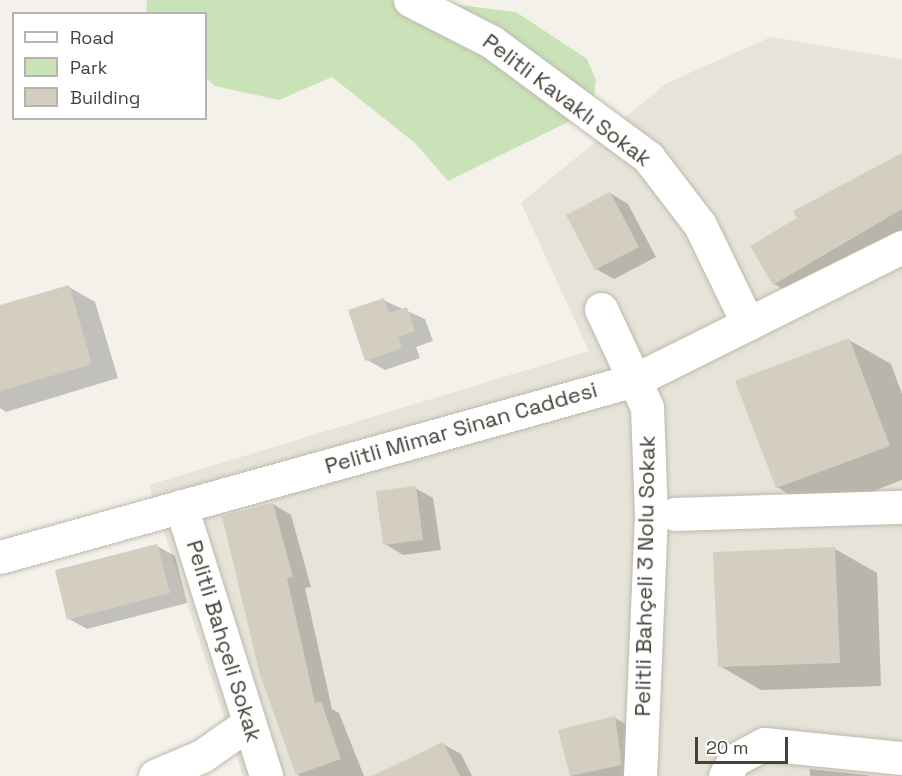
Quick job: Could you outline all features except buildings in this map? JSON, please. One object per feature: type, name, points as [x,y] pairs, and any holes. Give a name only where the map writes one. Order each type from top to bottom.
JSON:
[{"type":"street","name":"Pelitli Kavaklı Sokak","points":[[410,0],[492,42],[648,157],[700,225],[748,324]]},
{"type":"street","name":"Pelitli Mimar Sinan Caddesi","points":[[0,557],[635,380],[902,247]]},
{"type":"street","name":"Pelitli Bahçeli 3 Nolu Sokak","points":[[601,309],[647,407],[651,514],[640,776]]},
{"type":"street","name":"Pelitli Bahçeli Sokak","points":[[181,506],[266,776]]},
{"type":"street","points":[[675,514],[902,507]]},
{"type":"street","points":[[155,776],[202,756],[249,723]]},
{"type":"street","points":[[725,776],[734,760],[764,744],[902,758]]},
{"type":"shaded area","points":[[771,37],[902,59],[902,776],[243,776],[149,485],[589,351],[521,203],[667,83]]},
{"type":"green space","points":[[147,0],[418,0],[516,12],[587,59],[596,80],[592,110],[448,181],[415,143],[332,77],[279,100],[215,86],[207,79],[207,12],[146,12]]}]
